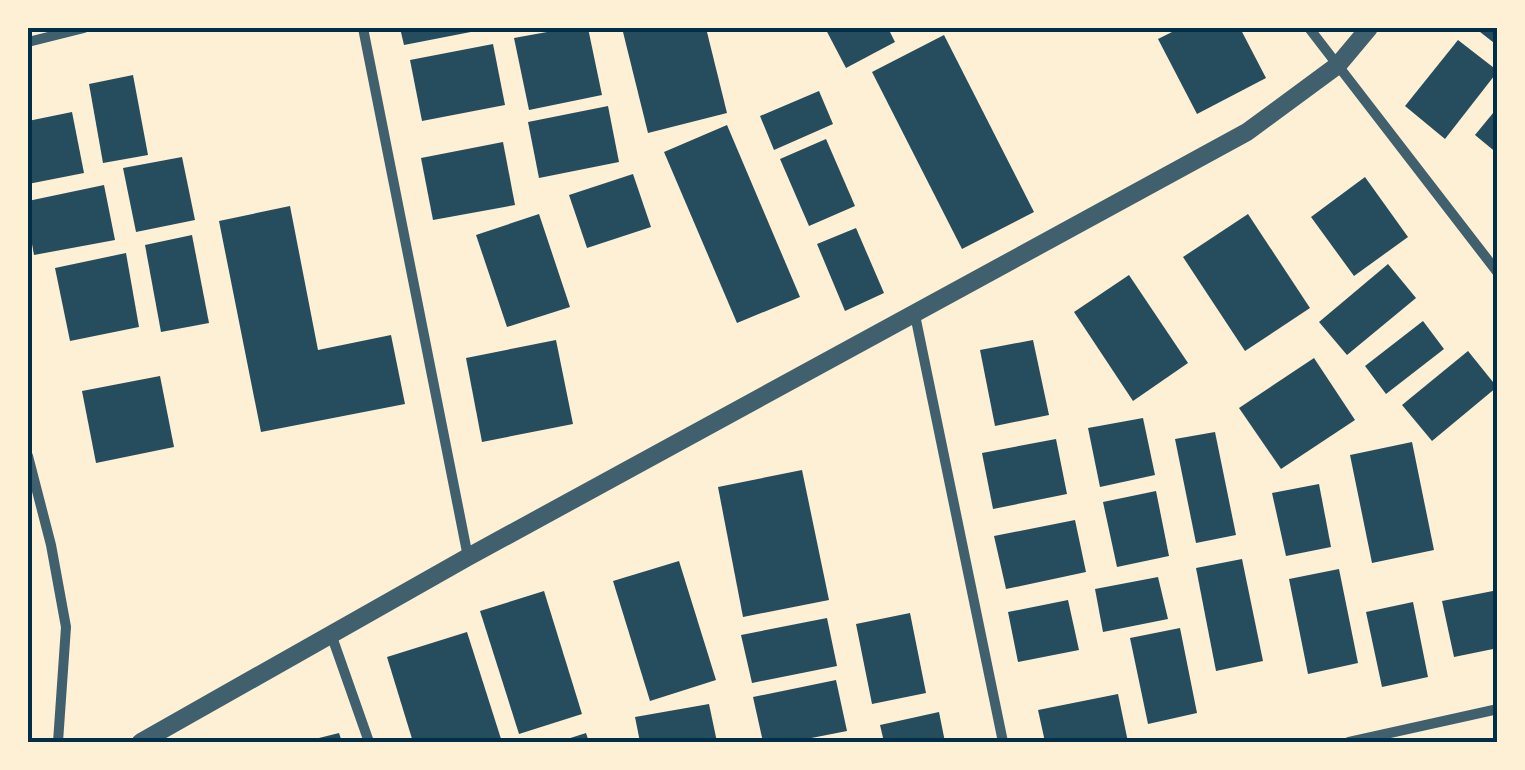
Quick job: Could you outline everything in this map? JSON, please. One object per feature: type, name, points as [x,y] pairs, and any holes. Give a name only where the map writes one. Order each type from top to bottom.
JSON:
[{"type":"street","points":[[28,42],[84,28]]},
{"type":"street","points":[[363,28],[468,557]]},
{"type":"street","points":[[1309,28],[1498,273]]},
{"type":"street","points":[[141,742],[468,557],[1247,132],[1338,65],[1369,28]]},
{"type":"street","points":[[915,315],[1003,742]]},
{"type":"street","points":[[28,456],[51,545],[66,627],[58,742]]},
{"type":"street","points":[[331,634],[369,742]]},
{"type":"street","points":[[1349,742],[1498,709]]},
{"type":"building","points":[[400,28],[476,28],[476,31],[404,45]]},
{"type":"building","points":[[588,28],[602,95],[529,110],[514,38]]},
{"type":"building","points":[[622,28],[706,28],[727,113],[648,133]]},
{"type":"building","points":[[825,28],[888,28],[895,42],[846,68]]},
{"type":"building","points":[[1180,28],[1240,28],[1266,78],[1197,114],[1158,39]]},
{"type":"building","points":[[1475,28],[1498,28],[1498,46]]},
{"type":"building","points":[[944,35],[1034,212],[962,249],[872,72]]},
{"type":"building","points":[[1458,40],[1498,71],[1445,139],[1405,106]]},
{"type":"building","points":[[493,44],[505,105],[422,121],[410,60]]},
{"type":"building","points":[[133,75],[148,155],[103,163],[89,84]]},
{"type":"building","points":[[819,91],[833,124],[774,150],[760,116]]},
{"type":"building","points":[[608,106],[619,162],[539,178],[528,122]]},
{"type":"building","points":[[1498,107],[1498,154],[1475,135]]},
{"type":"building","points":[[72,112],[84,173],[28,184],[28,121]]},
{"type":"building","points":[[727,125],[800,297],[737,323],[664,152]]},
{"type":"building","points":[[826,139],[855,206],[809,226],[780,159]]},
{"type":"building","points":[[503,142],[515,205],[433,220],[421,158]]},
{"type":"building","points":[[182,157],[195,220],[136,232],[123,168]]},
{"type":"building","points":[[633,174],[651,227],[587,248],[569,195]]},
{"type":"building","points":[[1365,177],[1408,237],[1354,276],[1311,217]]},
{"type":"building","points":[[104,185],[115,240],[34,255],[28,201]]},
{"type":"building","points":[[290,206],[318,350],[391,335],[405,404],[261,432],[219,221]]},
{"type":"building","points":[[539,214],[570,307],[507,327],[476,235]]},
{"type":"building","points":[[1248,214],[1310,308],[1245,351],[1183,257]]},
{"type":"building","points":[[856,228],[884,293],[845,311],[817,244]]},
{"type":"building","points":[[192,235],[209,323],[161,332],[145,245]]},
{"type":"building","points":[[126,253],[139,327],[70,341],[55,268]]},
{"type":"building","points":[[1388,264],[1416,298],[1347,355],[1319,322]]},
{"type":"building","points":[[1129,275],[1188,363],[1133,401],[1074,312]]},
{"type":"building","points":[[1423,321],[1444,349],[1386,394],[1365,366]]},
{"type":"building","points":[[556,340],[573,424],[482,442],[466,358]]},
{"type":"building","points":[[1033,340],[1049,415],[995,426],[980,350]]},
{"type":"building","points":[[1468,351],[1497,387],[1432,441],[1402,405]]},
{"type":"building","points":[[1314,358],[1355,420],[1281,469],[1239,408]]},
{"type":"building","points":[[160,376],[174,447],[96,463],[82,391]]},
{"type":"building","points":[[1143,418],[1155,475],[1100,487],[1088,428]]},
{"type":"building","points":[[1215,432],[1236,535],[1196,543],[1175,439]]},
{"type":"building","points":[[1056,439],[1067,494],[993,509],[982,453]]},
{"type":"building","points":[[1412,442],[1434,550],[1372,563],[1350,455]]},
{"type":"building","points":[[802,470],[829,600],[743,617],[718,487]]},
{"type":"building","points":[[1319,484],[1331,547],[1286,556],[1272,493]]},
{"type":"building","points":[[1156,491],[1169,556],[1117,567],[1103,502]]},
{"type":"building","points":[[1075,520],[1086,572],[1006,589],[994,536]]},
{"type":"building","points":[[1242,559],[1263,661],[1216,671],[1196,568]]},
{"type":"building","points":[[679,561],[716,680],[650,701],[613,581]]},
{"type":"building","points":[[1339,569],[1358,663],[1308,674],[1289,579]]},
{"type":"building","points":[[1158,577],[1168,619],[1103,632],[1095,589]]},
{"type":"building","points":[[1498,590],[1498,648],[1454,657],[1442,601]]},
{"type":"building","points":[[544,591],[582,714],[519,734],[480,611]]},
{"type":"building","points":[[1068,600],[1079,650],[1018,662],[1008,612]]},
{"type":"building","points":[[1413,602],[1428,677],[1382,687],[1366,612]]},
{"type":"building","points":[[910,613],[926,693],[872,704],[856,624]]},
{"type":"building","points":[[827,618],[837,666],[752,683],[741,635]]},
{"type":"building","points":[[1180,628],[1197,713],[1148,724],[1130,638]]},
{"type":"building","points":[[467,632],[502,742],[413,742],[387,657]]},
{"type":"building","points":[[836,680],[847,731],[791,742],[763,742],[753,697]]},
{"type":"building","points":[[1118,694],[1128,742],[1045,742],[1038,710]]},
{"type":"building","points":[[709,704],[717,742],[640,742],[635,717]]},
{"type":"building","points":[[939,712],[945,742],[884,742],[880,725]]},
{"type":"building","points":[[339,733],[342,742],[307,742],[307,741]]},
{"type":"building","points":[[586,733],[589,742],[558,742]]}]
